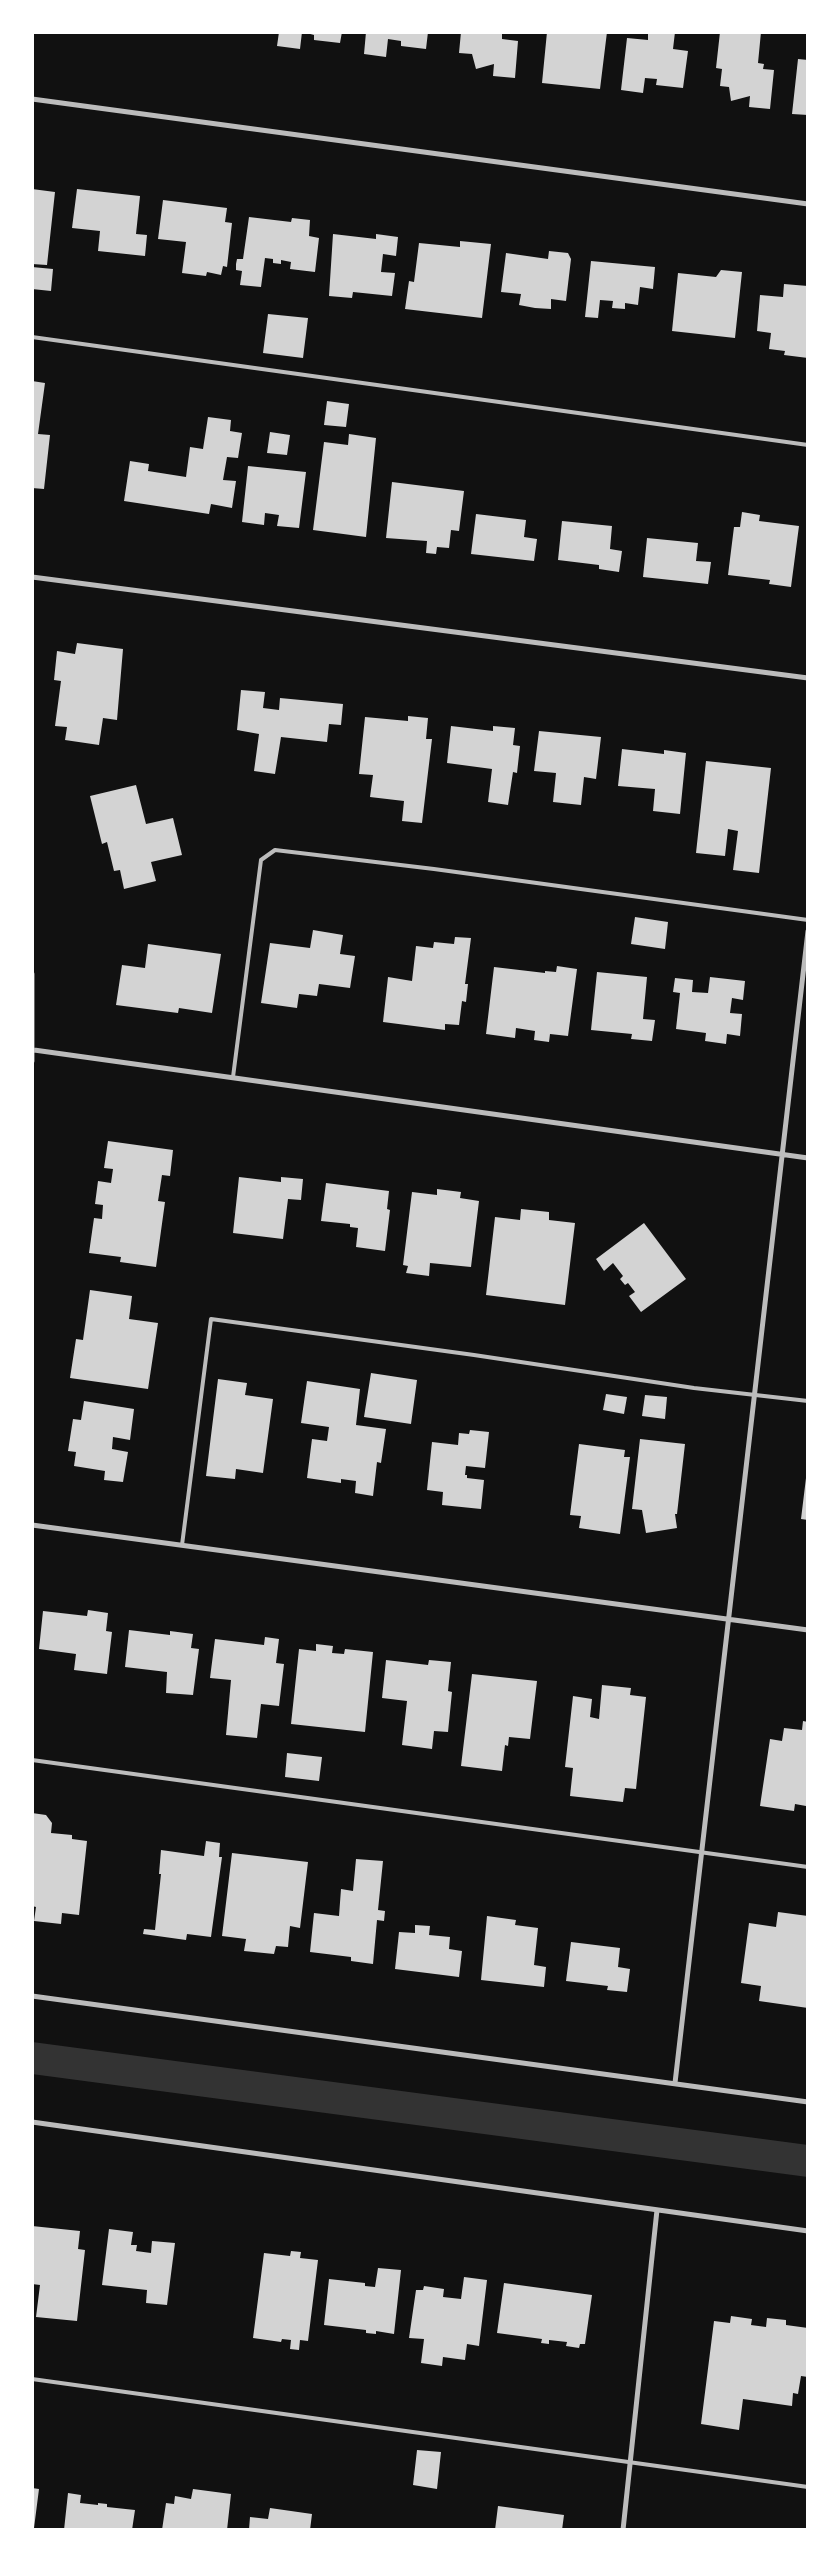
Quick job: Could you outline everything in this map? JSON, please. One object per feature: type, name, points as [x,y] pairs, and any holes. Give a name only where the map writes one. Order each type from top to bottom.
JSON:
[{"type":"street","points":[[32,99],[808,204]]},
{"type":"street","points":[[32,577],[808,678]]},
{"type":"street","points":[[675,2083],[808,931]]},
{"type":"street","points":[[32,974],[34,1050],[32,1061]]},
{"type":"street","points":[[34,1050],[808,1158]]},
{"type":"street","points":[[32,1525],[808,1630]]},
{"type":"street","points":[[32,1996],[808,2102]]},
{"type":"street","points":[[32,2122],[808,2231]]},
{"type":"street","points":[[623,2530],[656,2210]]},
{"type":"lane","points":[[32,337],[808,445]]},
{"type":"lane","points":[[233,1078],[261,860],[275,850],[434,869],[808,920]]},
{"type":"lane","points":[[182,1545],[211,1319],[808,1401]]},
{"type":"lane","points":[[32,1760],[808,1867]]},
{"type":"lane","points":[[32,2379],[808,2487]]},
{"type":"building","points":[[279,32],[302,32],[300,49],[277,46]]},
{"type":"building","points":[[303,32],[342,32],[340,43],[314,40],[314,35]]},
{"type":"building","points":[[366,32],[428,32],[426,49],[401,46],[401,41],[388,39],[386,57],[364,54]]},
{"type":"building","points":[[461,32],[502,32],[502,39],[518,41],[515,78],[493,76],[494,64],[476,69],[472,54],[459,53]]},
{"type":"building","points":[[547,32],[607,32],[600,89],[542,83]]},
{"type":"building","points":[[648,32],[675,32],[673,49],[688,51],[683,88],[656,85],[657,79],[645,78],[643,93],[621,90],[627,38],[648,40]]},
{"type":"building","points":[[720,32],[761,32],[758,63],[764,64],[763,69],[774,70],[770,109],[749,107],[750,96],[731,101],[729,87],[720,86],[722,69],[716,68]]},
{"type":"building","points":[[798,59],[808,60],[808,115],[792,114]]},
{"type":"building","points":[[32,189],[55,192],[47,265],[32,264]]},
{"type":"building","points":[[77,189],[140,196],[136,234],[147,235],[145,256],[98,251],[100,231],[72,228]]},
{"type":"building","points":[[163,200],[227,208],[225,222],[232,223],[227,267],[223,266],[221,275],[207,272],[206,276],[182,273],[186,242],[158,239]]},
{"type":"building","points":[[249,217],[291,222],[292,218],[310,220],[309,236],[319,238],[315,272],[290,269],[291,262],[281,260],[281,264],[273,263],[273,259],[265,258],[261,287],[240,285],[242,271],[236,270],[236,264],[237,259],[243,259]]},
{"type":"building","points":[[333,234],[376,239],[376,234],[398,237],[396,256],[383,254],[381,272],[395,273],[392,296],[353,292],[352,298],[329,296]]},
{"type":"building","points":[[460,241],[491,244],[482,318],[405,309],[409,281],[414,282],[419,243],[460,247]]},
{"type":"building","points":[[549,251],[568,253],[571,259],[566,301],[551,299],[551,309],[535,308],[519,305],[521,294],[501,292],[506,253],[548,259]]},
{"type":"building","points":[[591,261],[655,267],[653,289],[640,287],[638,305],[625,303],[625,309],[612,308],[613,301],[600,300],[598,318],[585,317]]},
{"type":"building","points":[[32,267],[53,269],[51,291],[32,289]]},
{"type":"building","points":[[721,270],[742,272],[735,338],[672,331],[678,273],[716,277]]},
{"type":"building","points":[[784,284],[808,286],[808,358],[784,355],[785,351],[769,349],[771,333],[757,331],[760,295],[783,297]]},
{"type":"building","points":[[268,314],[308,318],[303,358],[263,353]]},
{"type":"building","points":[[32,381],[45,383],[38,434],[50,435],[44,489],[32,488]]},
{"type":"building","points":[[327,401],[349,404],[346,427],[324,425]]},
{"type":"building","points":[[208,417],[231,420],[230,431],[242,433],[238,458],[227,457],[223,480],[236,481],[232,508],[211,504],[209,514],[124,501],[130,461],[149,464],[148,471],[186,477],[190,447],[203,449]]},
{"type":"building","points":[[270,432],[290,435],[287,455],[267,453]]},
{"type":"building","points":[[349,434],[376,438],[366,537],[313,530],[324,442],[348,445]]},
{"type":"building","points":[[248,466],[306,472],[299,528],[277,526],[279,515],[265,513],[264,525],[242,522]]},
{"type":"building","points":[[392,482],[464,491],[459,531],[451,530],[449,548],[437,547],[436,554],[426,553],[427,541],[386,538]]},
{"type":"building","points":[[742,512],[760,515],[759,521],[799,526],[791,587],[769,584],[770,580],[728,575],[734,527],[740,527]]},
{"type":"building","points":[[476,514],[526,520],[524,537],[537,539],[534,561],[471,554]]},
{"type":"building","points":[[562,521],[612,526],[610,549],[622,551],[619,572],[599,569],[599,565],[558,560]]},
{"type":"building","points":[[647,538],[698,543],[696,561],[711,562],[708,584],[643,577]]},
{"type":"building","points":[[77,643],[123,649],[117,720],[103,718],[99,745],[65,740],[67,727],[55,726],[61,681],[54,680],[57,651],[75,654]]},
{"type":"building","points":[[241,690],[265,692],[263,708],[279,710],[280,698],[343,704],[341,725],[329,724],[327,742],[281,737],[275,774],[254,771],[259,734],[237,730]]},
{"type":"building","points":[[408,716],[428,718],[426,739],[432,739],[422,823],[402,821],[404,801],[370,797],[373,775],[359,774],[365,717],[408,721]]},
{"type":"building","points":[[451,726],[493,731],[493,726],[515,728],[513,745],[520,746],[517,773],[513,772],[508,805],[488,802],[492,769],[447,763]]},
{"type":"building","points":[[539,731],[601,737],[596,779],[584,777],[581,805],[553,802],[556,773],[534,771]]},
{"type":"building","points":[[622,749],[664,754],[664,750],[686,753],[680,814],[653,811],[655,789],[618,786]]},
{"type":"building","points":[[706,761],[771,768],[759,873],[733,870],[738,831],[728,829],[725,856],[696,853]]},
{"type":"building","points":[[136,785],[146,824],[173,818],[182,855],[151,862],[156,881],[124,889],[120,870],[114,871],[107,842],[102,844],[90,796]]},
{"type":"building","points":[[635,917],[668,922],[665,949],[631,944]]},
{"type":"building","points":[[313,930],[343,935],[340,954],[355,956],[350,988],[319,984],[317,996],[299,994],[297,1008],[261,1003],[270,943],[310,948]]},
{"type":"building","points":[[455,937],[471,938],[465,984],[468,984],[466,1002],[462,1001],[459,1025],[445,1024],[445,1030],[383,1022],[388,977],[412,981],[416,946],[433,948],[434,942],[454,944]]},
{"type":"building","points":[[148,944],[221,954],[212,1013],[179,1008],[178,1013],[116,1005],[122,965],[145,968]]},
{"type":"building","points":[[557,966],[577,969],[568,1036],[550,1034],[549,1042],[534,1040],[535,1031],[516,1028],[515,1038],[486,1034],[494,967],[545,973],[545,971],[556,972]]},
{"type":"building","points":[[597,972],[647,977],[643,1019],[655,1020],[652,1041],[631,1039],[632,1034],[591,1030]]},
{"type":"building","points":[[710,977],[745,981],[743,1000],[732,998],[730,1013],[742,1014],[740,1036],[727,1034],[726,1044],[705,1041],[706,1033],[676,1029],[680,993],[673,992],[675,978],[693,980],[692,992],[708,993]]},
{"type":"building","points":[[108,1141],[173,1150],[170,1176],[162,1175],[158,1201],[165,1202],[156,1267],[120,1262],[121,1257],[89,1253],[94,1218],[102,1219],[103,1205],[95,1204],[98,1181],[111,1183],[113,1169],[104,1168]]},
{"type":"building","points":[[239,1177],[281,1182],[281,1177],[303,1179],[301,1200],[288,1199],[283,1239],[233,1233]]},
{"type":"building","points":[[326,1183],[389,1191],[387,1209],[390,1210],[385,1251],[356,1247],[358,1228],[350,1227],[350,1224],[321,1221]]},
{"type":"building","points":[[437,1189],[461,1192],[460,1198],[479,1201],[471,1267],[430,1263],[429,1276],[406,1273],[408,1266],[403,1265],[412,1192],[437,1195]]},
{"type":"building","points":[[521,1209],[549,1212],[549,1220],[575,1223],[565,1305],[486,1295],[495,1217],[520,1220]]},
{"type":"building","points":[[644,1223],[686,1279],[641,1312],[629,1296],[635,1292],[628,1283],[625,1285],[620,1279],[623,1276],[613,1263],[604,1271],[596,1259]]},
{"type":"building","points":[[90,1290],[132,1296],[129,1319],[158,1323],[148,1389],[70,1378],[76,1339],[83,1340]]},
{"type":"building","points":[[371,1373],[417,1380],[411,1424],[364,1417]]},
{"type":"building","points":[[218,1379],[247,1383],[245,1395],[273,1399],[263,1473],[236,1469],[235,1479],[206,1476]]},
{"type":"building","points":[[307,1381],[360,1389],[356,1425],[386,1429],[381,1463],[377,1462],[373,1496],[355,1493],[356,1481],[341,1479],[341,1483],[307,1478],[312,1439],[327,1441],[329,1427],[301,1423]]},
{"type":"building","points":[[606,1394],[627,1397],[624,1414],[603,1410]]},
{"type":"building","points":[[645,1395],[667,1397],[665,1419],[642,1416]]},
{"type":"building","points":[[84,1401],[134,1409],[130,1440],[113,1437],[112,1449],[128,1452],[123,1482],[104,1480],[105,1471],[74,1466],[76,1452],[68,1451],[73,1419],[81,1420]]},
{"type":"building","points":[[470,1430],[489,1432],[485,1468],[466,1466],[465,1475],[467,1475],[467,1478],[484,1480],[481,1509],[442,1505],[443,1492],[427,1490],[432,1442],[458,1445],[459,1433],[469,1434]]},
{"type":"building","points":[[640,1439],[685,1444],[677,1514],[675,1514],[677,1528],[646,1533],[642,1510],[632,1509]]},
{"type":"building","points":[[579,1444],[625,1450],[624,1457],[630,1457],[620,1534],[579,1528],[581,1516],[570,1515]]},
{"type":"building","points":[[806,1478],[808,1478],[808,1520],[801,1519]]},
{"type":"building","points":[[88,1610],[108,1613],[106,1631],[112,1632],[107,1674],[74,1670],[76,1654],[39,1649],[43,1611],[87,1616]]},
{"type":"building","points":[[129,1630],[170,1635],[170,1631],[193,1634],[191,1648],[199,1649],[193,1695],[166,1693],[167,1672],[125,1667]]},
{"type":"building","points":[[265,1637],[279,1639],[276,1663],[284,1664],[279,1706],[261,1704],[257,1738],[226,1735],[231,1680],[210,1678],[215,1639],[264,1645]]},
{"type":"building","points":[[316,1644],[333,1646],[332,1653],[344,1654],[345,1649],[373,1652],[365,1732],[291,1724],[299,1649],[316,1651]]},
{"type":"building","points":[[386,1660],[428,1665],[429,1660],[451,1662],[448,1691],[452,1692],[448,1732],[434,1731],[432,1749],[402,1745],[407,1701],[382,1698]]},
{"type":"building","points":[[472,1674],[537,1681],[530,1739],[509,1737],[508,1746],[505,1745],[502,1771],[461,1766]]},
{"type":"building","points":[[602,1685],[631,1688],[630,1695],[646,1697],[636,1789],[625,1788],[623,1802],[570,1796],[573,1768],[565,1767],[573,1696],[592,1699],[590,1717],[599,1719]]},
{"type":"building","points":[[803,1721],[808,1722],[806,1806],[795,1804],[794,1811],[760,1806],[770,1739],[782,1741],[784,1728],[802,1730]]},
{"type":"building","points":[[287,1753],[322,1757],[319,1781],[285,1777]]},
{"type":"building","points":[[32,1813],[46,1815],[52,1823],[51,1833],[72,1835],[72,1839],[87,1841],[79,1915],[62,1913],[61,1924],[34,1921],[36,1907],[32,1906]]},
{"type":"building","points":[[206,1841],[220,1843],[219,1857],[222,1857],[211,1937],[187,1934],[186,1940],[143,1934],[144,1929],[155,1930],[161,1874],[159,1874],[161,1850],[204,1856]]},
{"type":"building","points":[[232,1853],[308,1862],[300,1928],[290,1926],[288,1947],[276,1946],[274,1954],[244,1951],[246,1939],[222,1936]]},
{"type":"building","points":[[356,1859],[383,1861],[378,1910],[385,1911],[384,1921],[377,1920],[373,1964],[351,1961],[351,1957],[310,1952],[314,1913],[339,1916],[341,1889],[353,1891]]},
{"type":"building","points":[[778,1912],[808,1916],[808,2008],[759,2001],[761,1986],[741,1983],[749,1923],[776,1927]]},
{"type":"building","points":[[487,1916],[516,1920],[515,1925],[538,1928],[534,1965],[546,1967],[544,1987],[481,1980]]},
{"type":"building","points":[[415,1925],[430,1926],[429,1935],[450,1937],[449,1949],[462,1951],[459,1977],[395,1969],[399,1932],[415,1933]]},
{"type":"building","points":[[571,1942],[620,1948],[618,1967],[630,1969],[627,1992],[607,1990],[608,1986],[566,1981]]},
{"type":"building","points":[[32,2226],[80,2231],[78,2249],[85,2250],[77,2321],[36,2317],[40,2285],[32,2284]]},
{"type":"building","points":[[109,2229],[133,2232],[131,2245],[137,2245],[136,2251],[151,2253],[152,2241],[175,2243],[167,2305],[146,2303],[147,2290],[102,2285]]},
{"type":"building","points":[[291,2251],[301,2252],[300,2258],[318,2260],[308,2341],[300,2340],[299,2350],[290,2349],[291,2340],[282,2339],[281,2342],[253,2338],[264,2253],[290,2256]]},
{"type":"building","points":[[378,2268],[401,2270],[394,2334],[376,2331],[376,2334],[366,2333],[366,2330],[324,2325],[329,2279],[365,2283],[365,2286],[375,2287]]},
{"type":"building","points":[[464,2277],[487,2280],[479,2346],[467,2344],[465,2360],[443,2357],[442,2366],[421,2363],[424,2339],[409,2338],[416,2290],[423,2290],[424,2286],[444,2289],[443,2297],[461,2299]]},
{"type":"building","points":[[504,2283],[592,2295],[585,2344],[580,2344],[579,2348],[566,2346],[567,2342],[549,2340],[549,2344],[541,2343],[542,2339],[497,2333]]},
{"type":"building","points":[[731,2316],[752,2319],[751,2325],[766,2327],[767,2318],[786,2320],[786,2325],[808,2328],[808,2377],[801,2376],[798,2394],[793,2393],[792,2406],[743,2399],[739,2430],[701,2424],[714,2321],[730,2323]]},
{"type":"building","points":[[417,2450],[441,2452],[437,2489],[413,2485]]},
{"type":"building","points":[[32,2488],[39,2489],[34,2528],[32,2528]]},
{"type":"building","points":[[193,2489],[231,2494],[227,2530],[162,2530],[166,2503],[174,2504],[175,2496],[191,2499]]},
{"type":"building","points":[[68,2493],[81,2495],[80,2503],[107,2504],[107,2507],[135,2510],[132,2530],[64,2530]]},
{"type":"building","points":[[498,2506],[564,2515],[562,2530],[495,2530]]},
{"type":"building","points":[[270,2508],[312,2514],[310,2530],[249,2530],[250,2517],[268,2519]]},
{"type":"waterway","points":[[32,2058],[808,2161]]}]
